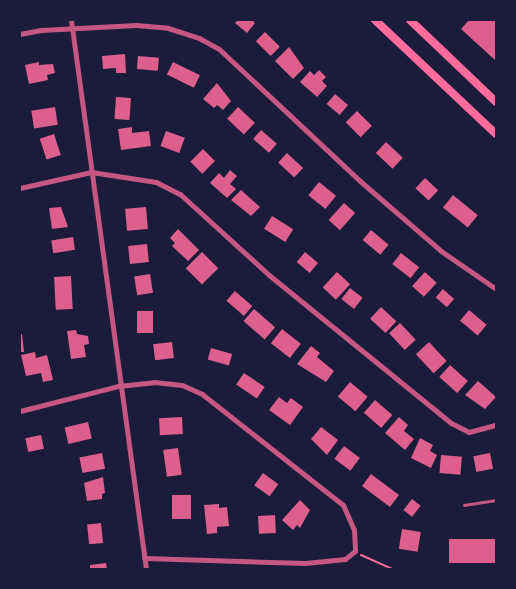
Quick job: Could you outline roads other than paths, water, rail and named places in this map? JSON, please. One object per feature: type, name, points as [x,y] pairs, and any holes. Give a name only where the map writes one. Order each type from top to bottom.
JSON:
[{"type":"main road","points":[[375,20],[496,134]]},
{"type":"main road","points":[[410,20],[496,102]]},
{"type":"street","points":[[71,20],[118,386],[132,454],[146,569]]},
{"type":"street","points":[[20,34],[73,28],[136,25],[168,28],[199,38],[219,49],[360,181],[441,250],[496,289]]},
{"type":"street","points":[[20,188],[91,172],[156,182],[180,194],[270,275],[451,423],[469,432],[496,425]]},
{"type":"street","points":[[20,412],[118,386],[154,382],[182,385],[202,394],[343,505],[354,530],[354,551],[345,559],[305,563],[144,558]]},
{"type":"lane","points":[[464,505],[496,500]]}]
